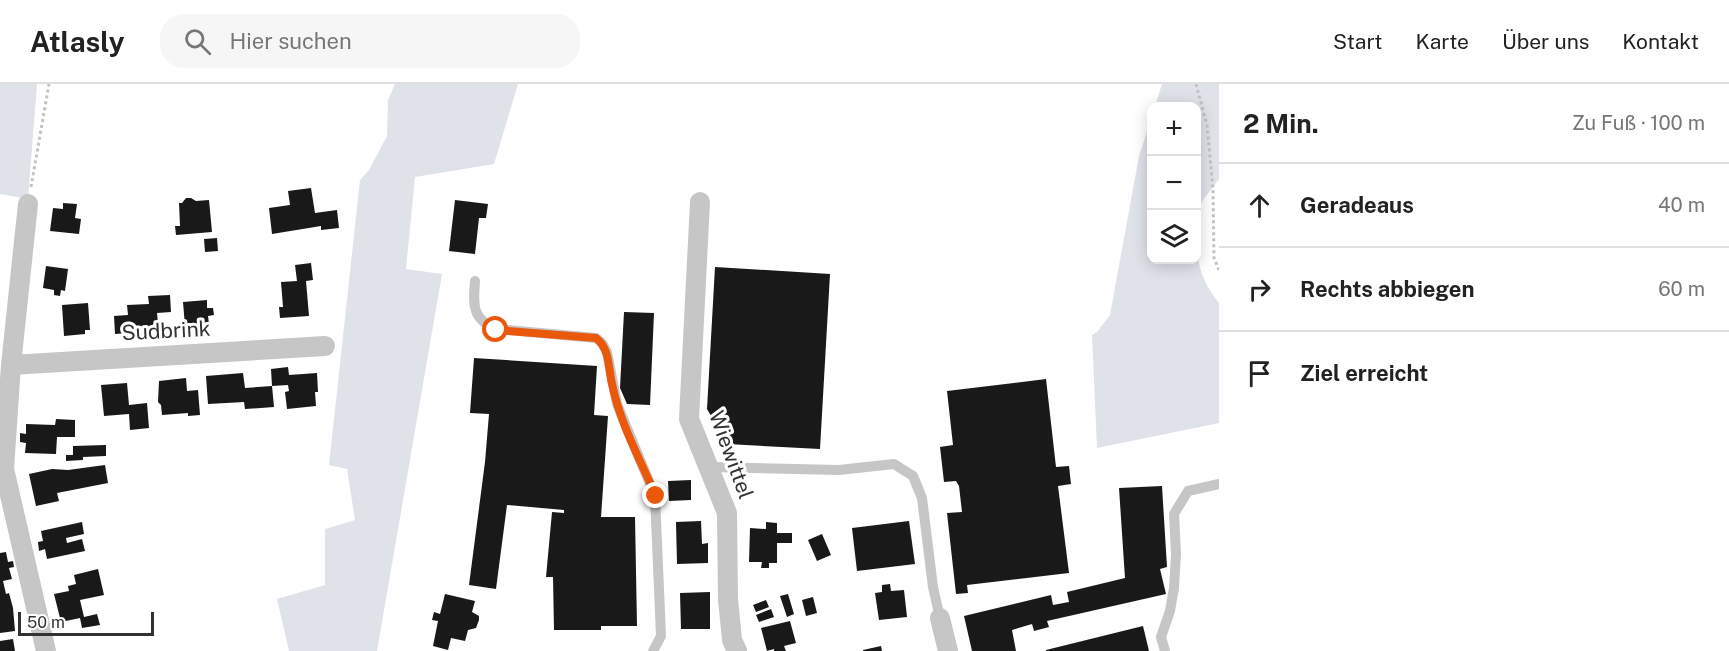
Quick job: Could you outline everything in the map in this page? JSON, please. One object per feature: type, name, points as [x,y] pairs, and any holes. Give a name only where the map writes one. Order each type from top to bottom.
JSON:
[{"type":"street","name":"Wiewittel","points":[[700,202],[689,419],[727,513],[728,599],[732,640],[736,651]]},
{"type":"street","points":[[28,204],[11,365],[4,469],[46,651]]},
{"type":"street","name":"Sudbrink","points":[[11,365],[325,346]]},
{"type":"street","points":[[940,618],[948,651]]},
{"type":"lane","points":[[475,281],[473,304],[478,317],[486,325],[496,330],[596,338],[607,352],[617,404],[656,496],[661,636],[653,651]]},
{"type":"lane","points":[[710,467],[839,470],[894,465],[913,476],[922,498],[933,587],[940,618]]},
{"type":"lane","points":[[1164,651],[1161,638],[1170,611],[1174,588],[1176,554],[1174,514],[1188,491],[1219,484]]},
{"type":"path","points":[[28,204],[49,84]]},
{"type":"path","points":[[1196,84],[1207,125],[1213,189],[1214,258],[1219,270]]},
{"type":"shaded area","points":[[0,84],[37,84],[28,199],[0,194]]},
{"type":"shaded area","points":[[395,84],[518,84],[494,164],[415,177],[406,269],[442,274],[377,651],[289,651],[277,599],[325,585],[325,529],[355,520],[347,469],[329,465],[360,180],[369,170],[387,136],[388,100]]},
{"type":"shaded area","points":[[1162,84],[1219,84],[1219,179],[1201,203],[1201,102],[1156,102]]},
{"type":"shaded area","points":[[1147,131],[1147,264],[1199,264],[1210,291],[1219,303],[1219,423],[1097,448],[1092,335],[1110,315],[1139,156]]},
{"type":"building","points":[[311,188],[315,213],[337,210],[339,228],[321,230],[321,226],[272,234],[269,208],[290,205],[288,191]]},
{"type":"building","points":[[186,198],[196,201],[209,200],[212,232],[176,235],[175,226],[180,226],[179,203]]},
{"type":"building","points":[[455,200],[488,204],[486,218],[479,218],[475,254],[449,251]]},
{"type":"building","points":[[63,203],[77,204],[75,218],[81,219],[79,234],[50,231],[53,208],[63,209]]},
{"type":"building","points":[[217,238],[218,251],[205,252],[204,239]]},
{"type":"building","points":[[311,263],[313,280],[306,281],[309,316],[280,318],[279,307],[283,307],[281,282],[297,281],[295,265]]},
{"type":"building","points":[[46,266],[68,269],[65,291],[61,290],[60,296],[54,295],[54,290],[43,288]]},
{"type":"building","points":[[715,267],[830,274],[820,449],[727,444],[728,427],[719,427],[715,420],[710,420],[711,416],[707,409]]},
{"type":"building","points":[[170,295],[171,312],[157,313],[158,323],[153,324],[154,329],[115,334],[114,316],[128,315],[127,305],[149,304],[148,296]]},
{"type":"building","points":[[207,300],[207,308],[213,308],[214,315],[208,316],[209,324],[185,326],[183,302]]},
{"type":"building","points":[[88,303],[90,330],[85,330],[85,334],[64,336],[62,305]]},
{"type":"building","points":[[624,312],[654,313],[650,405],[627,404],[620,388]]},
{"type":"building","points":[[474,358],[597,366],[594,415],[608,416],[601,517],[635,517],[637,626],[601,626],[601,630],[554,630],[553,577],[546,577],[552,512],[564,513],[564,510],[507,505],[496,589],[469,585],[489,414],[470,413]]},
{"type":"building","points":[[288,367],[289,375],[317,373],[316,406],[287,409],[285,392],[289,391],[288,385],[272,386],[271,369]]},
{"type":"building","points":[[243,373],[245,388],[272,386],[274,407],[245,409],[244,402],[208,404],[206,376]]},
{"type":"building","points":[[186,378],[187,391],[198,390],[200,415],[188,416],[188,413],[162,415],[161,405],[158,402],[159,381]]},
{"type":"building","points":[[1046,379],[1056,467],[1069,466],[1071,484],[1058,486],[1069,573],[967,585],[968,593],[956,594],[947,513],[962,512],[959,486],[956,481],[944,482],[940,447],[953,445],[947,391]]},
{"type":"building","points":[[127,383],[129,405],[147,403],[149,428],[130,430],[129,414],[104,416],[101,385]]},
{"type":"building","points":[[56,419],[75,420],[75,437],[57,437],[56,454],[25,453],[26,443],[20,442],[20,433],[26,434],[26,424],[55,425]]},
{"type":"building","points":[[106,445],[106,456],[83,457],[83,460],[66,461],[66,455],[73,455],[73,446]]},
{"type":"building","points":[[105,465],[108,483],[57,493],[59,501],[36,506],[29,474],[52,469],[68,470]]},
{"type":"building","points":[[691,480],[691,500],[669,501],[668,481]]},
{"type":"building","points":[[1162,486],[1167,567],[1160,569],[1166,594],[1047,621],[1049,627],[1034,631],[1032,624],[1012,630],[1016,651],[972,651],[964,616],[1051,595],[1053,605],[1069,602],[1067,592],[1125,578],[1119,488]]},
{"type":"building","points":[[701,521],[702,544],[708,543],[708,563],[677,564],[676,522]]},
{"type":"building","points":[[909,521],[915,564],[857,571],[852,528]]},
{"type":"building","points":[[82,522],[84,534],[66,538],[67,543],[82,539],[85,551],[47,559],[45,549],[39,551],[38,542],[43,541],[41,531]]},
{"type":"building","points":[[766,522],[777,523],[777,533],[792,533],[792,543],[777,543],[777,563],[769,563],[769,568],[761,568],[762,562],[749,562],[750,528],[766,529]]},
{"type":"building","points":[[822,534],[831,555],[817,561],[808,540]]},
{"type":"building","points":[[6,552],[8,562],[13,561],[14,567],[9,568],[12,579],[3,581],[13,608],[15,631],[0,633],[0,553]]},
{"type":"building","points":[[98,569],[104,595],[80,600],[84,617],[97,614],[100,625],[82,628],[80,618],[61,622],[54,594],[69,591],[68,586],[76,584],[74,575]]},
{"type":"building","points":[[890,584],[891,591],[904,590],[907,617],[879,620],[875,593],[882,592],[882,585]]},
{"type":"building","points":[[710,592],[710,629],[681,629],[680,593]]},
{"type":"building","points":[[445,594],[475,601],[472,612],[479,616],[476,628],[468,630],[465,641],[451,638],[448,650],[433,646],[438,621],[432,620],[434,612],[440,614]]},
{"type":"building","points":[[788,594],[794,614],[787,617],[780,596]]},
{"type":"building","points":[[813,597],[817,613],[806,616],[802,600]]},
{"type":"building","points":[[766,600],[769,607],[756,612],[753,605]]},
{"type":"building","points":[[771,609],[774,617],[759,622],[756,615]]},
{"type":"building","points":[[790,621],[796,643],[784,646],[786,651],[774,651],[774,649],[767,651],[761,628]]},
{"type":"building","points":[[1143,626],[1149,651],[1046,651],[1046,650]]},
{"type":"building","points":[[13,639],[15,651],[0,651],[0,641]]},
{"type":"building","points":[[881,646],[882,651],[863,651],[863,650]]},
{"type":"route","points":[[496,330],[596,338],[602,343],[607,352],[617,404],[656,496]]}]
